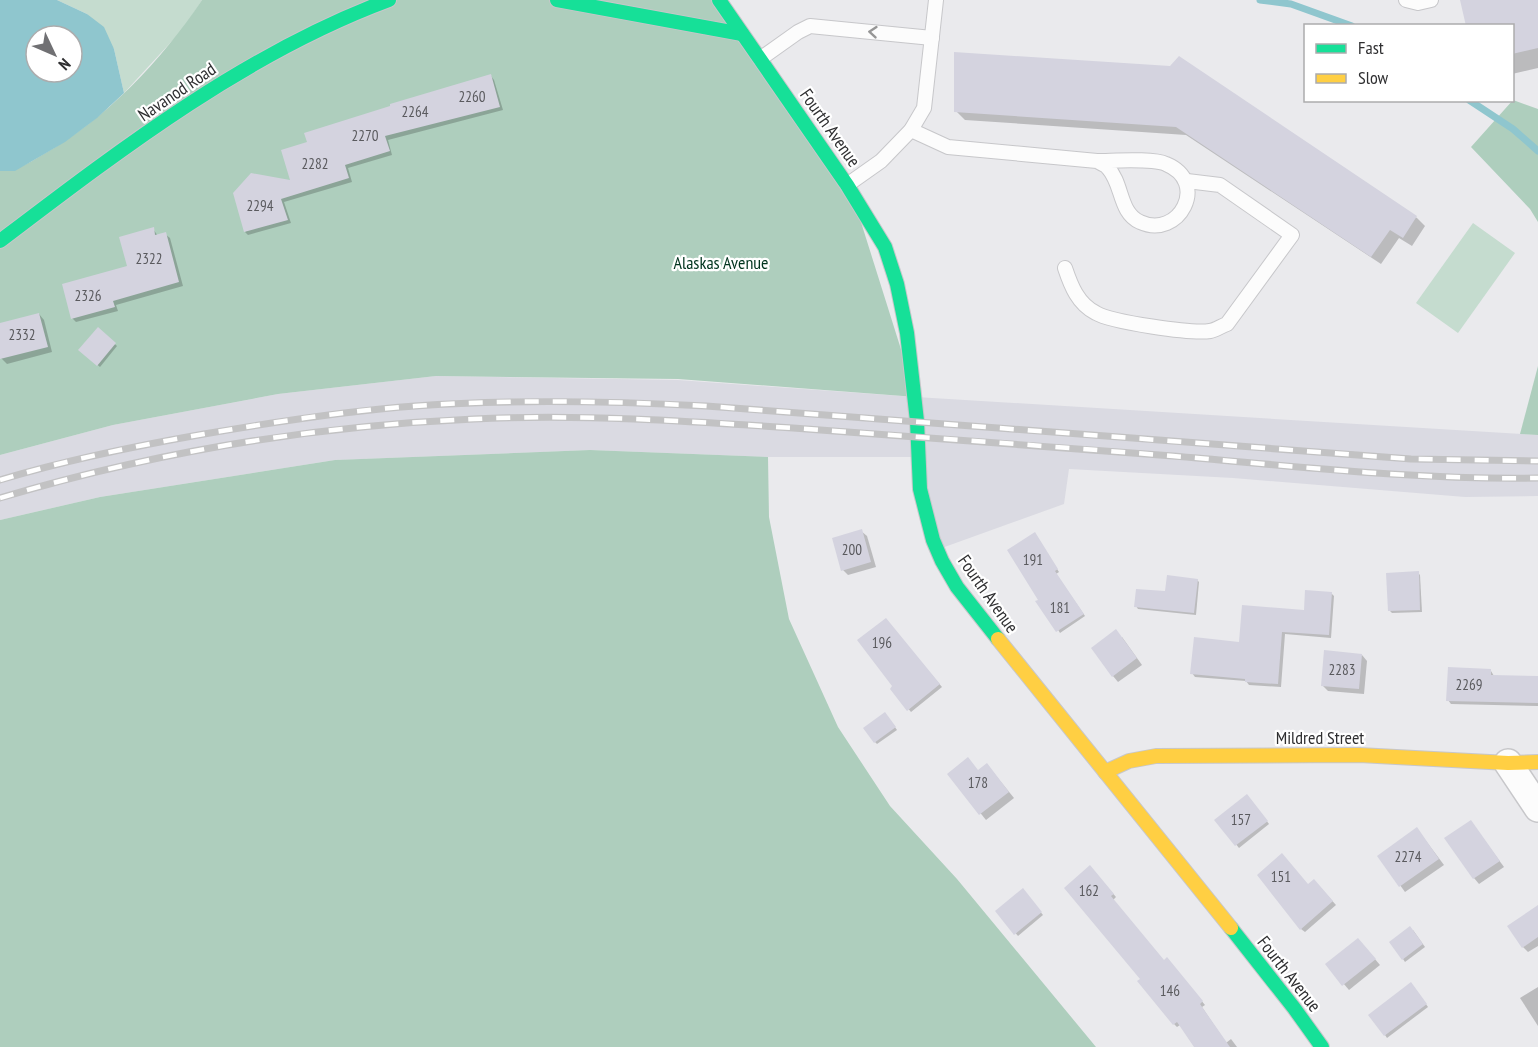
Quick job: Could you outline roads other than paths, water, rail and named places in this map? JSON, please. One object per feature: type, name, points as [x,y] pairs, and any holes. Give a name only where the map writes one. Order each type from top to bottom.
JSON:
[{"type":"street","name":"Navanod Road","points":[[0,241],[60,195],[231,78],[315,29],[361,9],[389,0]]},
{"type":"street","points":[[557,0],[742,34]]},
{"type":"street","name":"Fourth Avenue","points":[[719,0],[847,185],[885,247],[897,284],[908,333],[917,421],[920,489],[933,540],[942,561],[957,587],[1009,654],[1294,1008],[1322,1047]]},
{"type":"street","name":"Mildred Street","points":[[1105,772],[1125,762],[1156,756],[1359,755],[1508,763],[1538,762]]},
{"type":"street","points":[[1508,763],[1538,808]]},
{"type":"lane","points":[[847,185],[881,161],[911,130],[924,108],[936,0]]},
{"type":"lane","points":[[1406,0],[1418,3],[1431,0]]},
{"type":"lane","points":[[760,59],[810,26],[932,38]]},
{"type":"lane","points":[[911,130],[948,147],[1097,161],[1164,162],[1178,170],[1187,181],[1188,195],[1185,207],[1175,218],[1161,226],[1140,222],[1124,207],[1119,185],[1108,168],[1097,161]]},
{"type":"lane","points":[[1065,268],[1072,289],[1081,301],[1095,313],[1118,321],[1198,332],[1212,331],[1227,324],[1292,235],[1220,185],[1187,181]]},
{"type":"water","points":[[0,0],[57,0],[87,14],[104,27],[114,49],[124,93],[97,118],[65,142],[15,171],[0,171]]},
{"type":"waterway","points":[[1260,0],[1291,4],[1346,24]]},
{"type":"waterway","points":[[1472,102],[1513,129],[1538,151]]},
{"type":"railway","points":[[0,480],[127,449],[283,421],[388,408],[524,402],[706,406],[1411,459],[1538,461]]},
{"type":"railway","points":[[0,498],[116,467],[234,444],[354,428],[514,418],[634,419],[713,423],[1401,475],[1538,478]]},
{"type":"park label","name":"Alaskas Avenue","points":[[721,263]]}]
